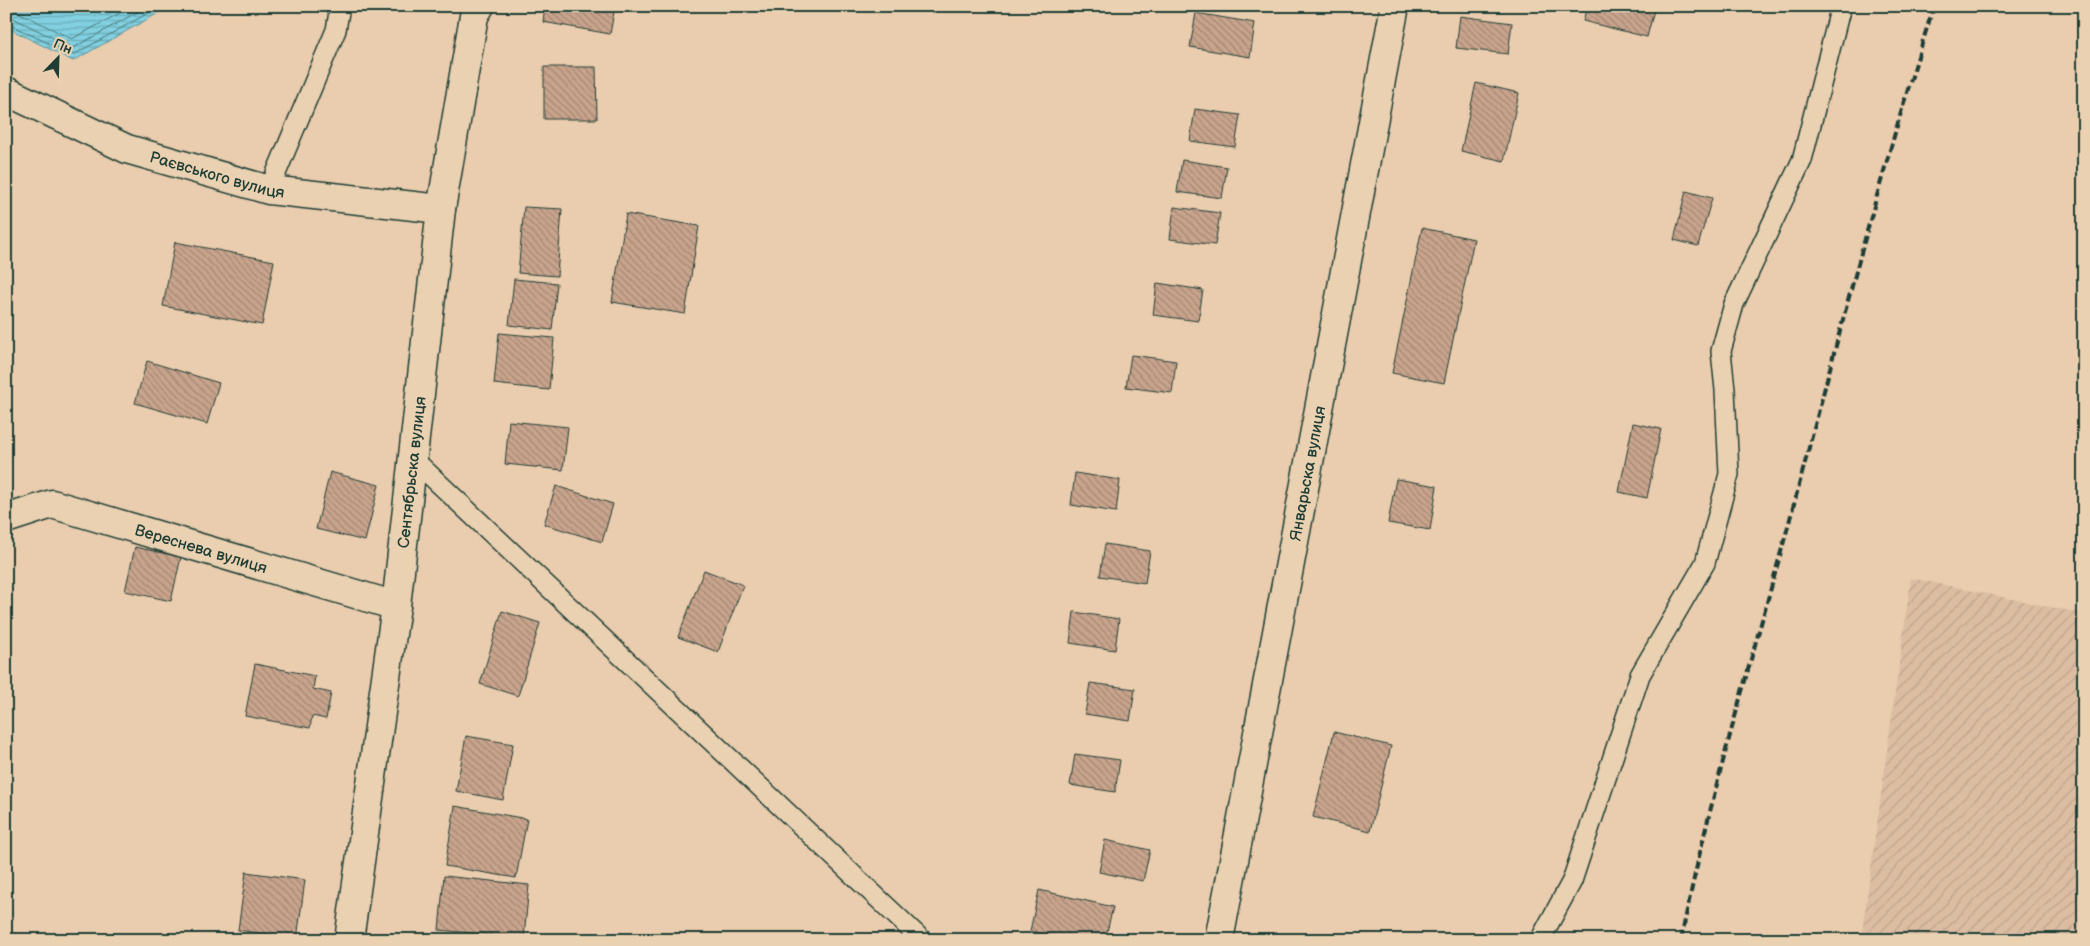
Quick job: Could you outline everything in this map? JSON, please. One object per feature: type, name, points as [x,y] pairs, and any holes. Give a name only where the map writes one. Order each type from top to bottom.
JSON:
[{"type":"street","name":"Сентябрьска вулиця","points":[[349,940],[396,606],[441,209],[474,16],[480,6]]},
{"type":"street","name":"Январьска вулиця","points":[[1219,940],[1394,11],[1392,6]]},
{"type":"street","name":"Раєвського вулиця","points":[[6,91],[127,149],[269,190],[441,209]]},
{"type":"street","name":"Вереснева вулиця","points":[[6,519],[52,504],[396,606]]},
{"type":"lane","points":[[269,190],[336,30],[340,6]]},
{"type":"lane","points":[[1540,940],[1572,882],[1640,675],[1705,563],[1729,474],[1721,351],[1734,304],[1802,160],[1840,10],[1837,6]]},
{"type":"lane","points":[[413,459],[922,940]]},
{"type":"shaded area","points":[[1911,578],[2084,614],[2084,940],[1861,940]]},
{"type":"water","points":[[6,6],[171,6],[73,61],[6,27]]},
{"type":"building","points":[[545,6],[615,6],[610,34],[543,22]]},
{"type":"building","points":[[1587,6],[1655,6],[1647,37],[1583,21]]},
{"type":"building","points":[[1196,13],[1255,23],[1250,57],[1190,47]]},
{"type":"building","points":[[1460,16],[1512,23],[1508,54],[1456,48]]},
{"type":"building","points":[[544,67],[596,67],[597,119],[544,119]]},
{"type":"building","points":[[1476,83],[1519,93],[1504,161],[1461,151]]},
{"type":"building","points":[[1195,109],[1240,115],[1235,147],[1190,141]]},
{"type":"building","points":[[1182,160],[1227,167],[1222,198],[1177,192]]},
{"type":"building","points":[[1686,191],[1712,198],[1698,246],[1674,240]]},
{"type":"building","points":[[524,207],[562,209],[557,276],[518,273]]},
{"type":"building","points":[[1174,207],[1220,213],[1215,245],[1170,239]]},
{"type":"building","points":[[626,214],[699,226],[685,314],[612,302]]},
{"type":"building","points":[[1422,228],[1474,239],[1444,383],[1392,373]]},
{"type":"building","points":[[175,242],[274,261],[262,325],[163,306]]},
{"type":"building","points":[[514,279],[557,283],[552,330],[509,325]]},
{"type":"building","points":[[1157,283],[1203,290],[1198,321],[1153,315]]},
{"type":"building","points":[[499,333],[554,338],[549,390],[494,384]]},
{"type":"building","points":[[1131,355],[1176,361],[1172,393],[1126,387]]},
{"type":"building","points":[[147,361],[219,383],[207,424],[135,403]]},
{"type":"building","points":[[509,421],[568,427],[563,470],[505,464]]},
{"type":"building","points":[[1633,423],[1661,429],[1647,498],[1619,492]]},
{"type":"building","points":[[330,472],[379,485],[365,541],[316,529]]},
{"type":"building","points":[[1075,473],[1120,480],[1116,512],[1071,505]]},
{"type":"building","points":[[1396,479],[1437,486],[1430,530],[1388,523]]},
{"type":"building","points":[[556,486],[613,504],[602,542],[544,524]]},
{"type":"building","points":[[1105,544],[1150,551],[1145,583],[1100,576]]},
{"type":"building","points":[[135,547],[181,557],[171,601],[125,591]]},
{"type":"building","points":[[704,570],[743,585],[718,652],[678,637]]},
{"type":"building","points":[[502,611],[540,623],[518,696],[480,684]]},
{"type":"building","points":[[1074,612],[1119,619],[1115,650],[1070,643]]},
{"type":"building","points":[[255,664],[315,676],[313,689],[331,693],[326,719],[312,716],[310,728],[245,716]]},
{"type":"building","points":[[1090,683],[1135,689],[1130,721],[1085,714]]},
{"type":"building","points":[[1334,732],[1391,746],[1370,831],[1313,817]]},
{"type":"building","points":[[466,736],[513,744],[503,800],[456,791]]},
{"type":"building","points":[[1075,754],[1120,760],[1115,792],[1070,785]]},
{"type":"building","points":[[455,806],[527,819],[516,878],[445,866]]},
{"type":"building","points":[[1105,840],[1150,850],[1143,881],[1099,872]]},
{"type":"building","points":[[246,872],[305,880],[297,939],[238,930]]},
{"type":"building","points":[[444,876],[529,885],[524,938],[439,930]]},
{"type":"building","points":[[1039,890],[1113,907],[1105,940],[1072,940],[1030,931]]},
{"type":"railway","points":[[1681,940],[1730,734],[1875,202],[1934,6]]}]
